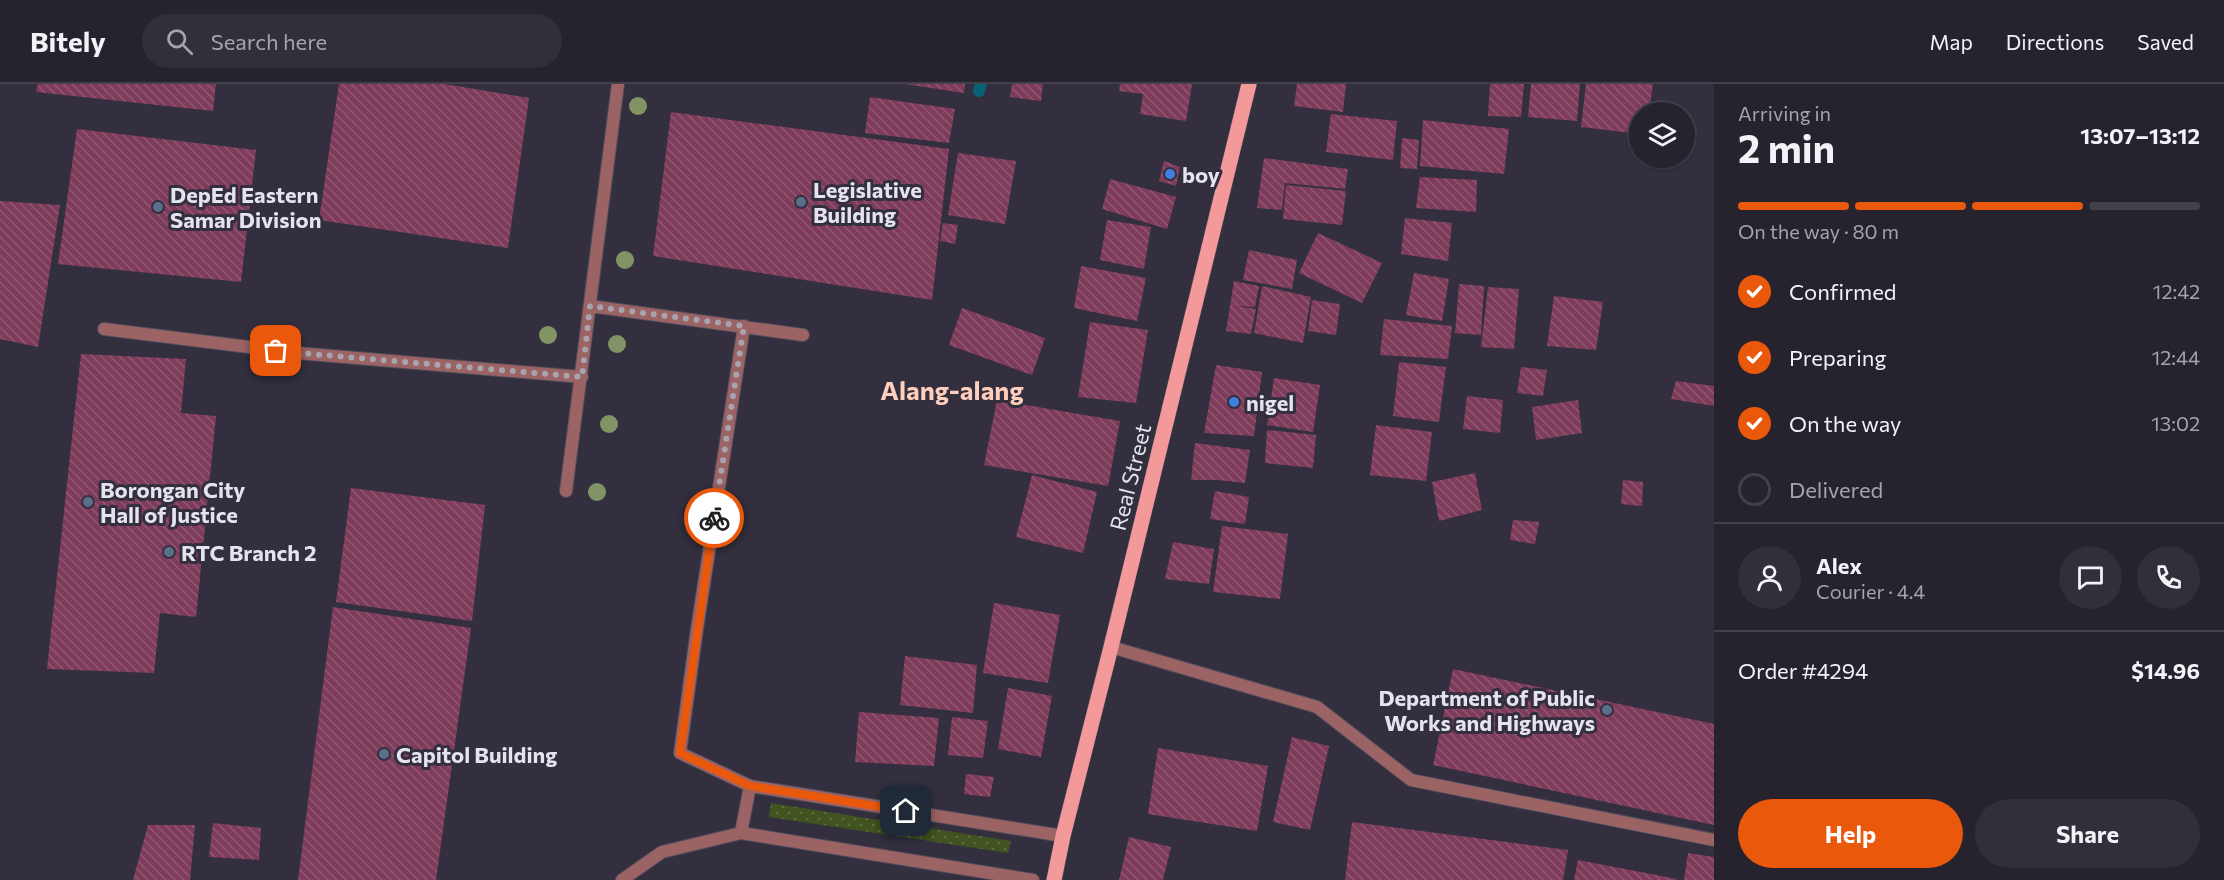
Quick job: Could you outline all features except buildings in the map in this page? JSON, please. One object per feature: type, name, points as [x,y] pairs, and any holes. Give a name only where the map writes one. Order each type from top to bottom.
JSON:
[{"type":"main road","name":"Real Street","points":[[1054,880],[1249,84]]},
{"type":"lane","points":[[566,490],[618,84]]},
{"type":"lane","points":[[590,306],[803,335]]},
{"type":"lane","points":[[744,326],[680,753],[750,786],[1063,836]]},
{"type":"lane","points":[[104,329],[297,353],[582,377]]},
{"type":"lane","points":[[1112,647],[1317,707],[1411,780],[1714,840]]},
{"type":"lane","points":[[741,833],[750,786]]},
{"type":"lane","points":[[622,880],[662,852],[741,833],[1033,880]]},
{"type":"green space","points":[[771,803],[1011,841],[1008,853],[769,817]]},
{"type":"waterway","points":[[979,91],[981,84]]},
{"type":"way so far","points":[[276,351],[582,377],[590,306],[744,326],[714,518]]},
{"type":"place","name":"boy","points":[[1170,174]]},
{"type":"place","name":"Legislative Building","points":[[801,202]]},
{"type":"place","name":"DepEd Eastern Samar Division","points":[[158,207]]},
{"type":"place","name":"nigel","points":[[1234,402]]},
{"type":"place","name":"Borongan City Hall of Justice","points":[[88,502]]},
{"type":"place","name":"RTC Branch 2","points":[[169,552]]},
{"type":"place","name":"Department of Public Works and Highways","points":[[1607,710]]},
{"type":"place","name":"Capitol Building","points":[[384,754]]},
{"type":"district","name":"Alang-alang","points":[[952,389]]},
{"type":"route","points":[[714,518],[680,753],[750,786],[906,811]]}]
